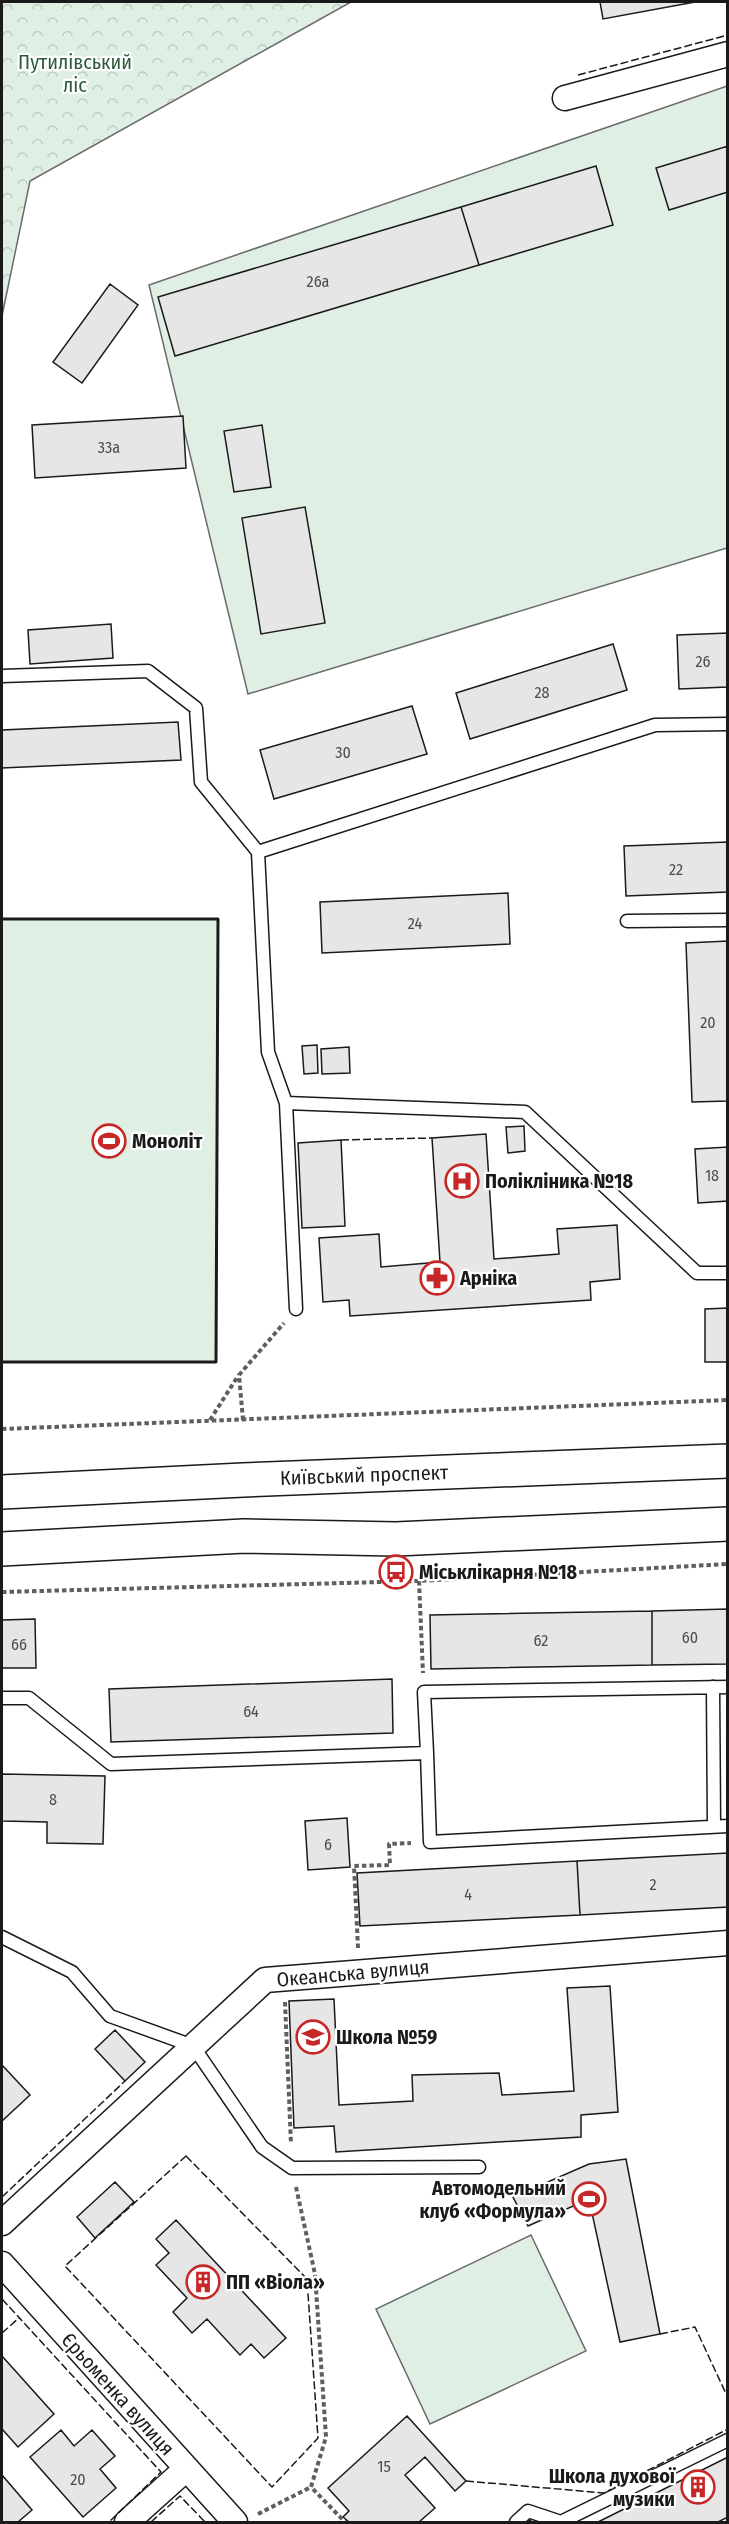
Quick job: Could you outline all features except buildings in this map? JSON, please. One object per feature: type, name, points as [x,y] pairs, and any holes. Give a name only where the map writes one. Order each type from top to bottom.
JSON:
[{"type":"main road","name":"Київський проспект","points":[[2,1492],[232,1480],[728,1461]]},
{"type":"main road","points":[[2,1549],[244,1536],[396,1539],[728,1524]]},
{"type":"street","points":[[565,98],[728,54]]},
{"type":"street","name":"Океанська вулиця","points":[[2,2223],[265,1980],[728,1943]]},
{"type":"street","name":"Єрьоменка вулиця","points":[[2,2264],[186,2469],[243,2520]]},
{"type":"street","points":[[127,2523],[186,2469]]},
{"type":"lane","points":[[2,676],[148,671],[196,708],[201,782],[258,852],[268,1052],[286,1103],[296,1309]]},
{"type":"lane","points":[[258,852],[655,725],[728,724]]},
{"type":"lane","points":[[627,921],[728,920]]},
{"type":"lane","points":[[286,1103],[525,1112],[697,1273],[728,1273]]},
{"type":"lane","points":[[728,1687],[424,1692],[430,1842],[728,1826]]},
{"type":"lane","points":[[713,1688],[714,1826]]},
{"type":"lane","points":[[2,1698],[29,1698],[111,1764],[427,1753]]},
{"type":"lane","points":[[2,1937],[72,1972],[110,2016],[193,2046],[262,2147],[292,2168],[479,2167]]},
{"type":"lane","points":[[516,2523],[528,2511],[561,2522],[728,2440]]},
{"type":"path","points":[[210,1420],[239,1375],[296,1309]]},
{"type":"path","points":[[239,1375],[243,1420]]},
{"type":"path","points":[[2,1429],[728,1400]]},
{"type":"path","points":[[2,1592],[419,1581],[728,1564]]},
{"type":"path","points":[[419,1581],[422,1669]]},
{"type":"path","points":[[359,1972],[354,1866],[390,1865],[389,1844],[430,1842]]},
{"type":"path","points":[[243,2520],[311,2487],[326,2437],[315,2274],[292,2168],[284,1978]]},
{"type":"path","points":[[311,2487],[345,2523]]},
{"type":"green space","name":"Путилівський ліс","points":[[2,2],[351,2],[30,181],[2,316]]},
{"type":"green space","points":[[727,86],[727,548],[248,694],[149,285]]},
{"type":"green space","name":"Моноліт","points":[[2,919],[218,919],[216,1362],[2,1362]]},
{"type":"green space","points":[[531,2235],[586,2351],[430,2424],[376,2309]]},
{"type":"fence","points":[[578,75],[728,35]]},
{"type":"fence","points":[[341,1140],[432,1138]]},
{"type":"fence","points":[[2,2197],[125,2081]]},
{"type":"fence","points":[[186,2156],[307,2279],[318,2438],[272,2487],[65,2266],[186,2156]]},
{"type":"fence","points":[[2,2299],[161,2472],[109,2522]]},
{"type":"fence","points":[[2,2333],[19,2318]]},
{"type":"fence","points":[[660,2334],[695,2327],[728,2398]]},
{"type":"fence","points":[[466,2481],[604,2493],[728,2429]]},
{"type":"fence","points":[[151,2522],[180,2496],[205,2522]]},
{"type":"fence","points":[[527,2522],[530,2520],[532,2522]]},
{"type":"wall","points":[[2,919],[218,919],[216,1362],[2,1362]]},
{"type":"place","name":"Моноліт","points":[[109,1141]]},
{"type":"place","name":"Полікліника №18","points":[[462,1181]]},
{"type":"place","name":"Арніка","points":[[437,1278]]},
{"type":"place","name":"Міськлікарня №18","points":[[396,1572]]},
{"type":"place","name":"Школа №59","points":[[313,2037]]},
{"type":"place","name":"Автомодельний клуб «Формула»","points":[[589,2199]]},
{"type":"place","name":"ПП «Віола»","points":[[203,2282]]},
{"type":"place","name":"Школа духової музики","points":[[698,2487]]}]
